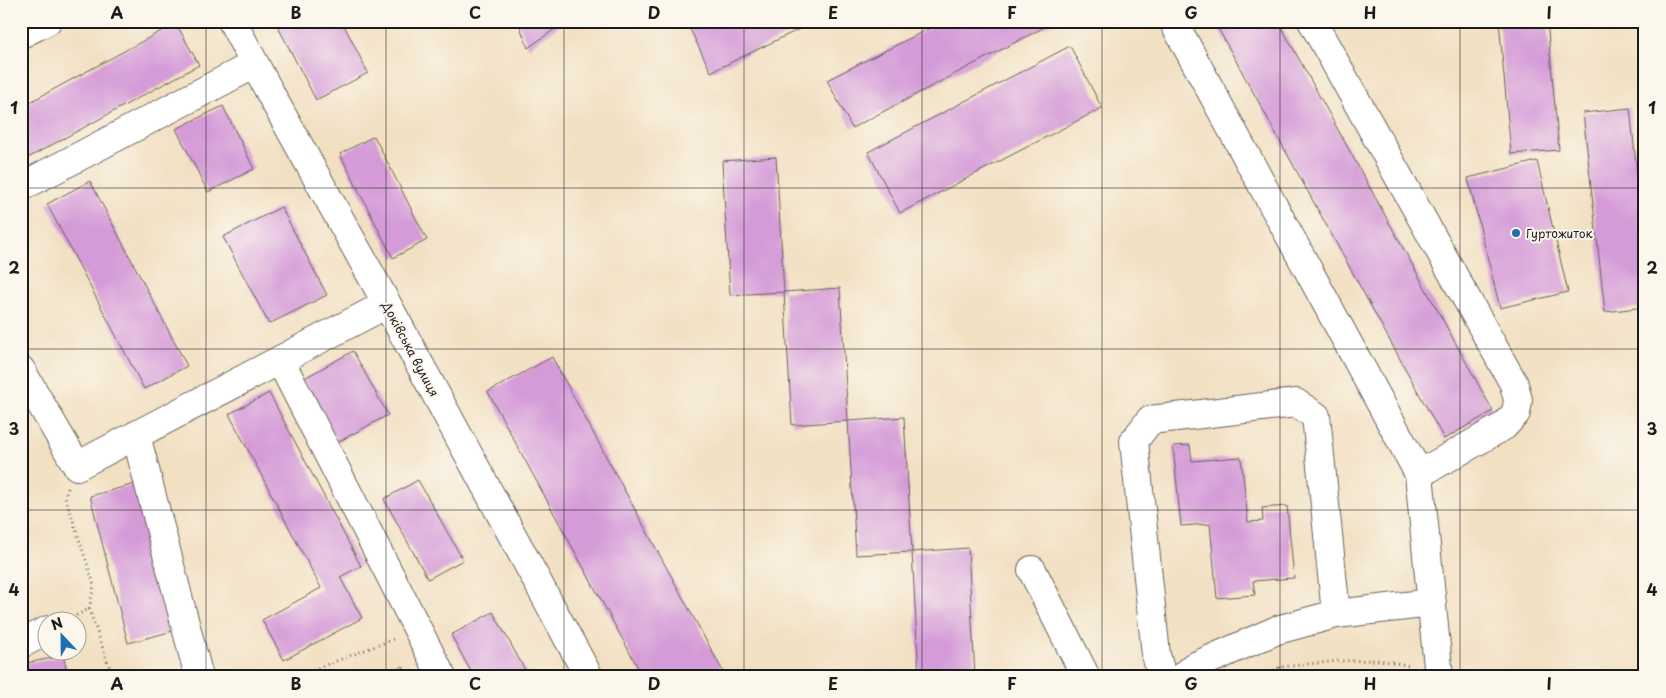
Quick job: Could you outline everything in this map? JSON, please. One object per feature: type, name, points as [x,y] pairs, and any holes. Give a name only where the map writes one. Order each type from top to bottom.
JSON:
[{"type":"street","points":[[21,34],[47,21]]},
{"type":"street","name":"Доківська вулиця","points":[[232,21],[589,677]]},
{"type":"street","points":[[1173,21],[1419,474],[1439,677]]},
{"type":"street","points":[[1312,21],[1514,384],[1518,400],[1516,413],[1504,426],[1419,474]]},
{"type":"street","points":[[21,187],[255,64]]},
{"type":"street","points":[[21,370],[77,466],[387,304]]},
{"type":"street","points":[[280,360],[442,677]]},
{"type":"street","points":[[1162,677],[1156,655],[1134,441],[1150,420],[1296,404],[1316,416],[1336,614]]},
{"type":"street","points":[[136,435],[199,677]]},
{"type":"street","points":[[1032,570],[1086,677]]},
{"type":"street","points":[[1182,677],[1193,667],[1277,630],[1336,614],[1432,603]]},
{"type":"street","points":[[21,644],[38,635]]},
{"type":"path","points":[[77,466],[65,496],[94,585],[89,609],[113,677]]},
{"type":"path","points":[[294,677],[419,629]]},
{"type":"path","points":[[1260,677],[1280,667],[1339,661],[1380,660],[1418,667],[1400,677]]},
{"type":"path","points":[[1280,667],[1281,677]]},
{"type":"building","points":[[275,21],[342,21],[368,73],[316,100]]},
{"type":"building","points":[[518,21],[566,21],[528,48]]},
{"type":"building","points":[[686,21],[816,21],[711,72]]},
{"type":"building","points":[[944,21],[1056,21],[852,128],[827,80]]},
{"type":"building","points":[[1214,21],[1278,21],[1493,411],[1444,439]]},
{"type":"building","points":[[1499,21],[1547,21],[1559,150],[1511,154]]},
{"type":"building","points":[[176,23],[199,65],[24,160],[21,154],[21,107]]},
{"type":"building","points":[[1070,46],[1102,108],[900,213],[868,152]]},
{"type":"building","points":[[223,106],[254,169],[208,192],[176,129]]},
{"type":"building","points":[[1630,108],[1645,247],[1645,307],[1605,312],[1583,113]]},
{"type":"building","points":[[374,136],[427,240],[393,258],[340,154]]},
{"type":"building","points":[[776,157],[784,292],[730,295],[722,161]]},
{"type":"building","points":[[1537,161],[1568,292],[1500,308],[1468,178]]},
{"type":"building","points":[[90,181],[187,366],[144,389],[47,204]]},
{"type":"building","points":[[281,207],[327,295],[269,324],[223,237]]},
{"type":"building","points":[[840,288],[848,421],[792,425],[784,292]]},
{"type":"building","points":[[353,351],[388,415],[338,442],[303,379]]},
{"type":"building","points":[[552,357],[726,677],[643,677],[488,392]]},
{"type":"building","points":[[269,393],[361,566],[340,577],[362,618],[284,660],[262,620],[321,588],[229,414]]},
{"type":"building","points":[[904,417],[912,552],[856,555],[848,421]]},
{"type":"building","points":[[1190,445],[1192,461],[1241,457],[1248,522],[1263,521],[1262,508],[1287,506],[1294,578],[1253,581],[1255,595],[1217,598],[1210,524],[1181,526],[1173,446]]},
{"type":"building","points":[[418,480],[463,560],[428,579],[384,499]]},
{"type":"building","points":[[135,484],[173,631],[128,643],[90,496]]},
{"type":"building","points":[[968,548],[975,677],[919,677],[912,552]]},
{"type":"building","points":[[493,612],[529,677],[474,677],[451,635]]},
{"type":"building","points":[[42,660],[64,660],[69,677],[21,677],[21,664]]},
{"type":"building","points":[[403,666],[409,677],[384,677]]},
{"type":"place","name":"Гуртожиток","points":[[1516,233]]}]
